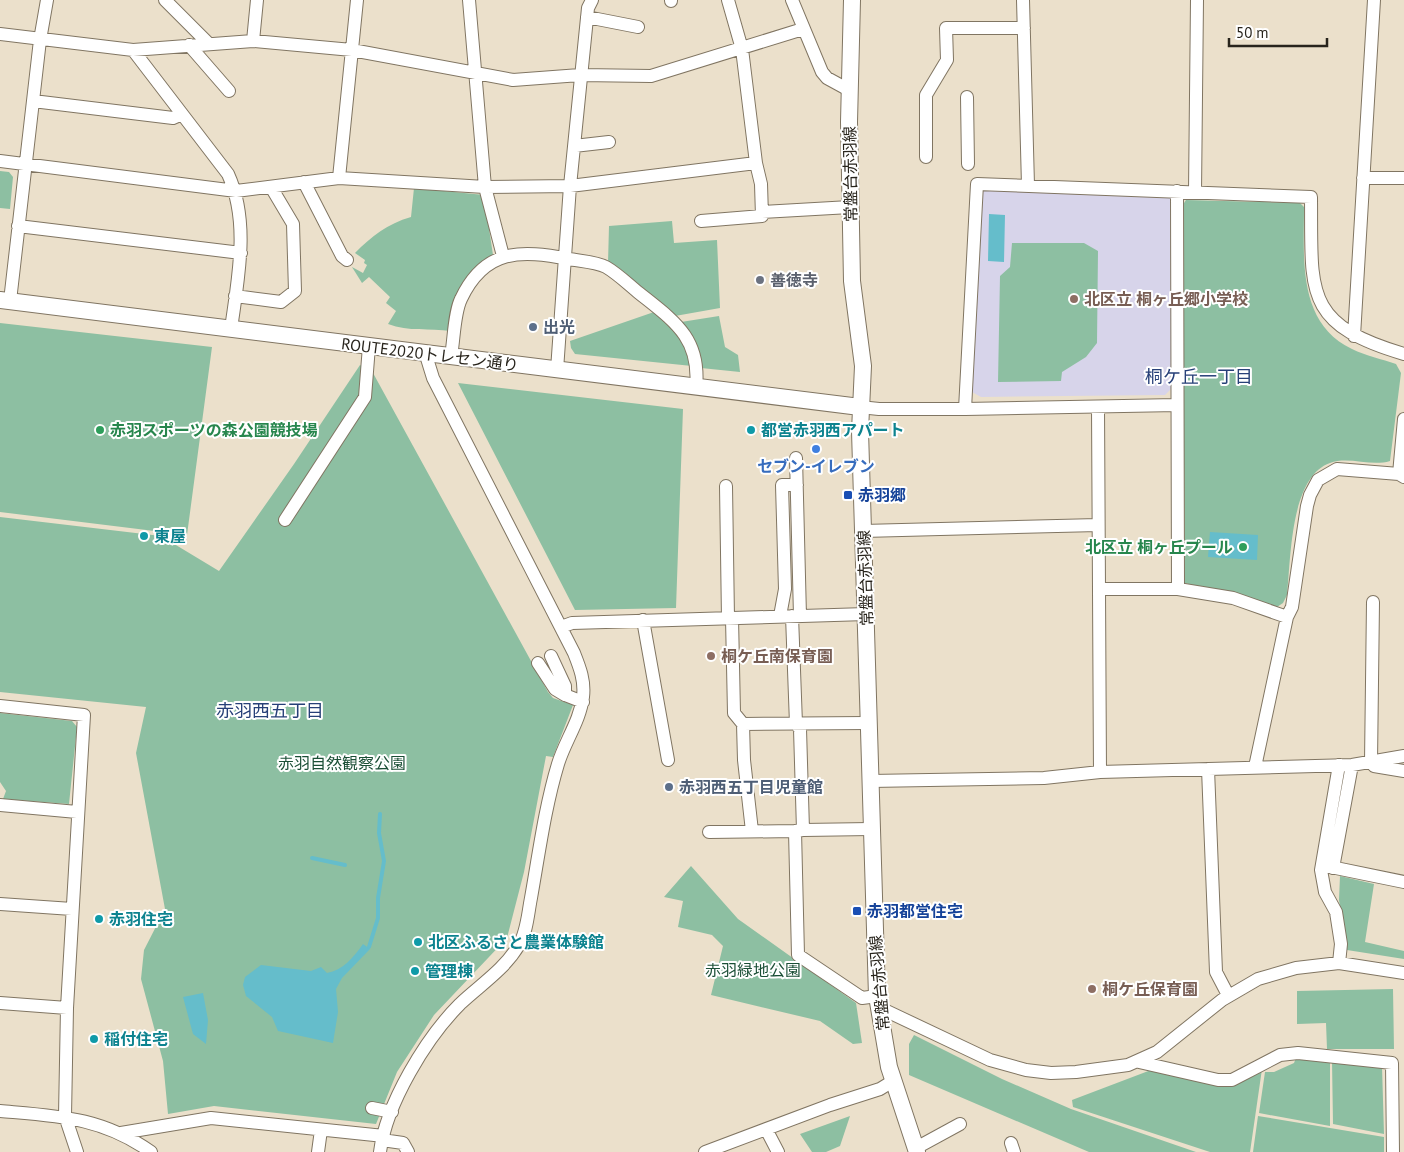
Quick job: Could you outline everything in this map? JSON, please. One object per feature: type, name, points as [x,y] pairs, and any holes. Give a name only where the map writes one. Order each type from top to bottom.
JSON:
[{"type":"main road","name":"常盤台赤羽線","points":[[852,0],[849,90],[852,290],[863,366],[860,407],[877,1001],[893,1081],[916,1150]]},
{"type":"main road","name":"ROUTE2020トレセン通り","points":[[5,300],[696,388],[860,407]]},
{"type":"street","points":[[5,300],[18,226],[40,40],[47,0]]},
{"type":"street","points":[[165,0],[208,43]]},
{"type":"street","points":[[253,40],[257,0]]},
{"type":"street","points":[[339,178],[357,0]]},
{"type":"street","points":[[469,0],[484,187],[504,256]]},
{"type":"street","points":[[557,370],[564,258],[580,75],[587,17],[592,0]]},
{"type":"street","points":[[701,221],[762,216],[761,184],[756,163],[742,49],[728,0]]},
{"type":"street","points":[[792,0],[822,72],[827,78],[849,90]]},
{"type":"street","points":[[1023,0],[1028,185]]},
{"type":"street","points":[[1195,192],[1197,0]]},
{"type":"street","points":[[1354,336],[1374,0]]},
{"type":"street","points":[[587,17],[638,27]]},
{"type":"street","points":[[926,157],[926,95],[947,60],[946,28],[1024,28]]},
{"type":"street","points":[[0,34],[133,50],[253,40],[352,50],[474,71],[513,80],[580,75],[651,76],[803,29]]},
{"type":"street","points":[[189,45],[228,91]]},
{"type":"street","points":[[133,50],[228,174],[236,191],[241,253],[230,328]]},
{"type":"street","points":[[967,97],[968,164]]},
{"type":"street","points":[[33,101],[173,118],[182,114]]},
{"type":"street","points":[[574,146],[609,142]]},
{"type":"street","points":[[0,161],[236,191],[339,178],[484,187],[570,186],[756,163]]},
{"type":"street","points":[[1363,178],[1404,178]]},
{"type":"street","points":[[304,182],[342,256],[347,260]]},
{"type":"street","points":[[965,409],[977,184],[1311,197],[1312,255],[1318,296],[1322,308],[1330,317],[1354,336],[1404,354]]},
{"type":"street","points":[[235,296],[281,302],[295,291],[293,224],[271,186]]},
{"type":"street","points":[[1177,191],[1178,589]]},
{"type":"street","points":[[762,212],[850,208]]},
{"type":"street","points":[[18,226],[241,253]]},
{"type":"street","points":[[451,356],[460,301],[484,268],[504,256],[528,252],[605,266],[679,325],[690,345],[698,368],[696,388]]},
{"type":"street","points":[[285,520],[366,397],[369,346]]},
{"type":"street","points":[[382,1143],[392,1112],[418,1058],[442,1022],[506,964],[520,944],[526,923],[558,763],[582,702],[584,680],[561,627],[433,378],[425,352]]},
{"type":"street","points":[[860,407],[879,409],[965,409],[1177,405]]},
{"type":"street","points":[[1098,407],[1100,772]]},
{"type":"street","points":[[1255,767],[1286,617],[1292,607],[1310,495],[1318,480],[1337,469],[1401,476],[1404,419]]},
{"type":"street","points":[[796,458],[797,485],[791,616],[796,724],[800,729],[798,955],[862,998],[877,1001],[990,1060],[1026,1070],[1051,1073],[1116,1068],[1139,1062],[1162,1048],[1228,995],[1248,984],[1277,973],[1296,968],[1339,963],[1404,973]]},
{"type":"street","points":[[791,616],[785,589],[782,485],[797,485]]},
{"type":"street","points":[[726,486],[734,713],[743,724],[744,760],[752,831]]},
{"type":"street","points":[[863,531],[1098,525]]},
{"type":"street","points":[[1100,589],[1178,589],[1233,598],[1286,617]]},
{"type":"street","points":[[1339,963],[1341,944],[1336,912],[1325,892],[1327,867],[1356,764],[1373,602]]},
{"type":"street","points":[[561,627],[572,623],[866,614]]},
{"type":"street","points":[[643,620],[668,760]]},
{"type":"street","points":[[551,656],[565,686],[564,695]]},
{"type":"street","points":[[538,663],[555,688],[564,695],[582,702]]},
{"type":"street","points":[[0,706],[84,715],[67,1008],[65,1116],[77,1152]]},
{"type":"street","points":[[743,724],[868,723]]},
{"type":"street","points":[[870,781],[1044,778],[1100,772],[1356,764],[1404,756]]},
{"type":"street","points":[[1356,764],[1404,771]]},
{"type":"street","points":[[1208,769],[1216,972],[1228,995]]},
{"type":"street","points":[[0,805],[77,812]]},
{"type":"street","points":[[709,832],[871,829]]},
{"type":"street","points":[[1327,867],[1404,882]]},
{"type":"street","points":[[0,904],[72,909]]},
{"type":"street","points":[[0,1004],[67,1008]]},
{"type":"street","points":[[1139,1062],[1218,1080],[1232,1080],[1280,1055],[1298,1053],[1392,1063],[1393,1152]]},
{"type":"street","points":[[705,1152],[830,1105],[880,1089],[893,1081]]},
{"type":"street","points":[[372,1108],[392,1112]]},
{"type":"street","points":[[0,1111],[65,1116],[85,1120],[121,1133],[151,1152]]},
{"type":"street","points":[[121,1133],[211,1118],[321,1130],[382,1143],[403,1143],[408,1152]]},
{"type":"street","points":[[916,1150],[960,1124]]},
{"type":"street","points":[[766,1129],[778,1152]]},
{"type":"street","points":[[318,1152],[321,1130]]},
{"type":"shaded area","name":"北区立 桐ヶ丘郷小学校","points":[[982,189],[1171,197],[1171,389],[1165,395],[981,397],[972,392]]},
{"type":"green space","points":[[0,171],[9,172],[13,177],[10,209],[0,208]]},
{"type":"green space","points":[[414,188],[484,195],[493,255],[478,266],[456,295],[451,331],[411,329],[388,324],[396,311],[386,303],[390,297],[369,277],[362,283],[352,267],[363,273],[367,265],[364,263],[365,260],[355,253],[380,231],[411,217]]},
{"type":"green space","points":[[1186,200],[1300,203],[1304,207],[1307,287],[1321,323],[1334,338],[1368,356],[1396,364],[1401,373],[1390,461],[1375,463],[1337,461],[1317,471],[1307,484],[1300,501],[1292,541],[1287,595],[1283,603],[1277,607],[1185,583],[1182,206]]},
{"type":"green space","points":[[672,221],[674,243],[717,240],[720,308],[675,316],[608,263],[609,226]]},
{"type":"green space","points":[[1012,243],[1084,243],[1098,251],[1097,343],[1086,357],[1062,372],[1061,381],[998,382],[1000,276],[1010,267]]},
{"type":"green space","points":[[654,312],[684,341],[692,366],[575,354],[571,348],[570,341]]},
{"type":"green space","points":[[719,316],[725,347],[738,355],[740,372],[701,368],[681,322]]},
{"type":"green space","name":"赤羽スポーツの森公園競技場","points":[[0,323],[212,347],[187,535],[0,512]]},
{"type":"green space","name":"赤羽自然観察公園","points":[[360,365],[373,373],[548,692],[553,698],[573,705],[553,757],[546,756],[524,872],[507,938],[434,1015],[397,1072],[376,1124],[214,1106],[168,1114],[163,1061],[141,979],[144,950],[165,909],[136,753],[146,707],[0,692],[0,517],[161,536],[219,571]]},
{"type":"green space","points":[[458,383],[683,409],[676,608],[575,610]]},
{"type":"green space","points":[[0,713],[72,721],[77,727],[69,804],[3,799],[6,791],[0,782]]},
{"type":"green space","name":"赤羽緑地公園","points":[[691,866],[738,919],[856,1003],[862,1043],[853,1044],[820,1021],[711,995],[723,946],[712,935],[678,927],[683,901],[664,897]]},
{"type":"green space","points":[[1340,876],[1374,884],[1365,942],[1404,951],[1404,959],[1347,950],[1339,900]]},
{"type":"green space","points":[[1393,989],[1394,1049],[1327,1049],[1326,1023],[1297,1024],[1297,991]]},
{"type":"green space","points":[[914,1035],[1002,1079],[1071,1109],[1196,1152],[1089,1152],[909,1075],[909,1044]]},
{"type":"green space","points":[[1296,1058],[1330,1063],[1330,1126],[1259,1113],[1265,1072],[1274,1072],[1294,1063]]},
{"type":"green space","points":[[1332,1060],[1382,1066],[1384,1134],[1333,1124]]},
{"type":"green space","points":[[1262,1069],[1250,1152],[1210,1152],[1073,1107],[1072,1100],[1151,1070],[1201,1082]]},
{"type":"green space","points":[[850,1116],[840,1146],[826,1152],[812,1152],[800,1134]]},
{"type":"green space","points":[[1258,1116],[1384,1137],[1384,1152],[1253,1152]]},
{"type":"water","points":[[989,214],[1005,215],[1004,262],[988,261]]},
{"type":"water","points":[[1210,532],[1258,535],[1257,560],[1208,557]]},
{"type":"water","points":[[363,944],[370,949],[342,978],[336,989],[338,1012],[333,1043],[278,1031],[272,1017],[246,996],[243,985],[245,977],[261,965],[311,971],[321,967],[327,973],[347,963]]},
{"type":"water","points":[[203,993],[208,1020],[206,1044],[193,1034],[183,997]]},
{"type":"waterway","points":[[369,947],[378,918],[378,898],[384,861],[379,833],[380,814]]},
{"type":"waterway","points":[[312,858],[345,865]]},
{"type":"place","name":"善徳寺","points":[[760,280]]},
{"type":"place","name":"北区立 桐ヶ丘郷小学校","points":[[1074,299]]},
{"type":"place","name":"出光","points":[[533,327]]},
{"type":"place","name":"赤羽スポーツの森公園競技場","points":[[100,430]]},
{"type":"place","name":"都営赤羽西アパート","points":[[751,430]]},
{"type":"place","name":"セブン-イレブン","points":[[816,449]]},
{"type":"place","name":"赤羽郷","points":[[848,495]]},
{"type":"place","name":"東屋","points":[[144,536]]},
{"type":"place","name":"北区立 桐ヶ丘プール","points":[[1243,547]]},
{"type":"place","name":"桐ケ丘南保育園","points":[[711,656]]},
{"type":"place","name":"赤羽西五丁目児童館","points":[[669,787]]},
{"type":"place","name":"赤羽都営住宅","points":[[857,911]]},
{"type":"place","name":"赤羽住宅","points":[[99,919]]},
{"type":"place","name":"北区ふるさと農業体験館","points":[[418,942]]},
{"type":"place","name":"管理棟","points":[[415,971]]},
{"type":"place","name":"桐ケ丘保育園","points":[[1092,989]]},
{"type":"place","name":"稲付住宅","points":[[94,1039]]},
{"type":"district","name":"桐ケ丘一丁目","points":[[1199,376]]},
{"type":"district","name":"赤羽西五丁目","points":[[270,710]]}]
